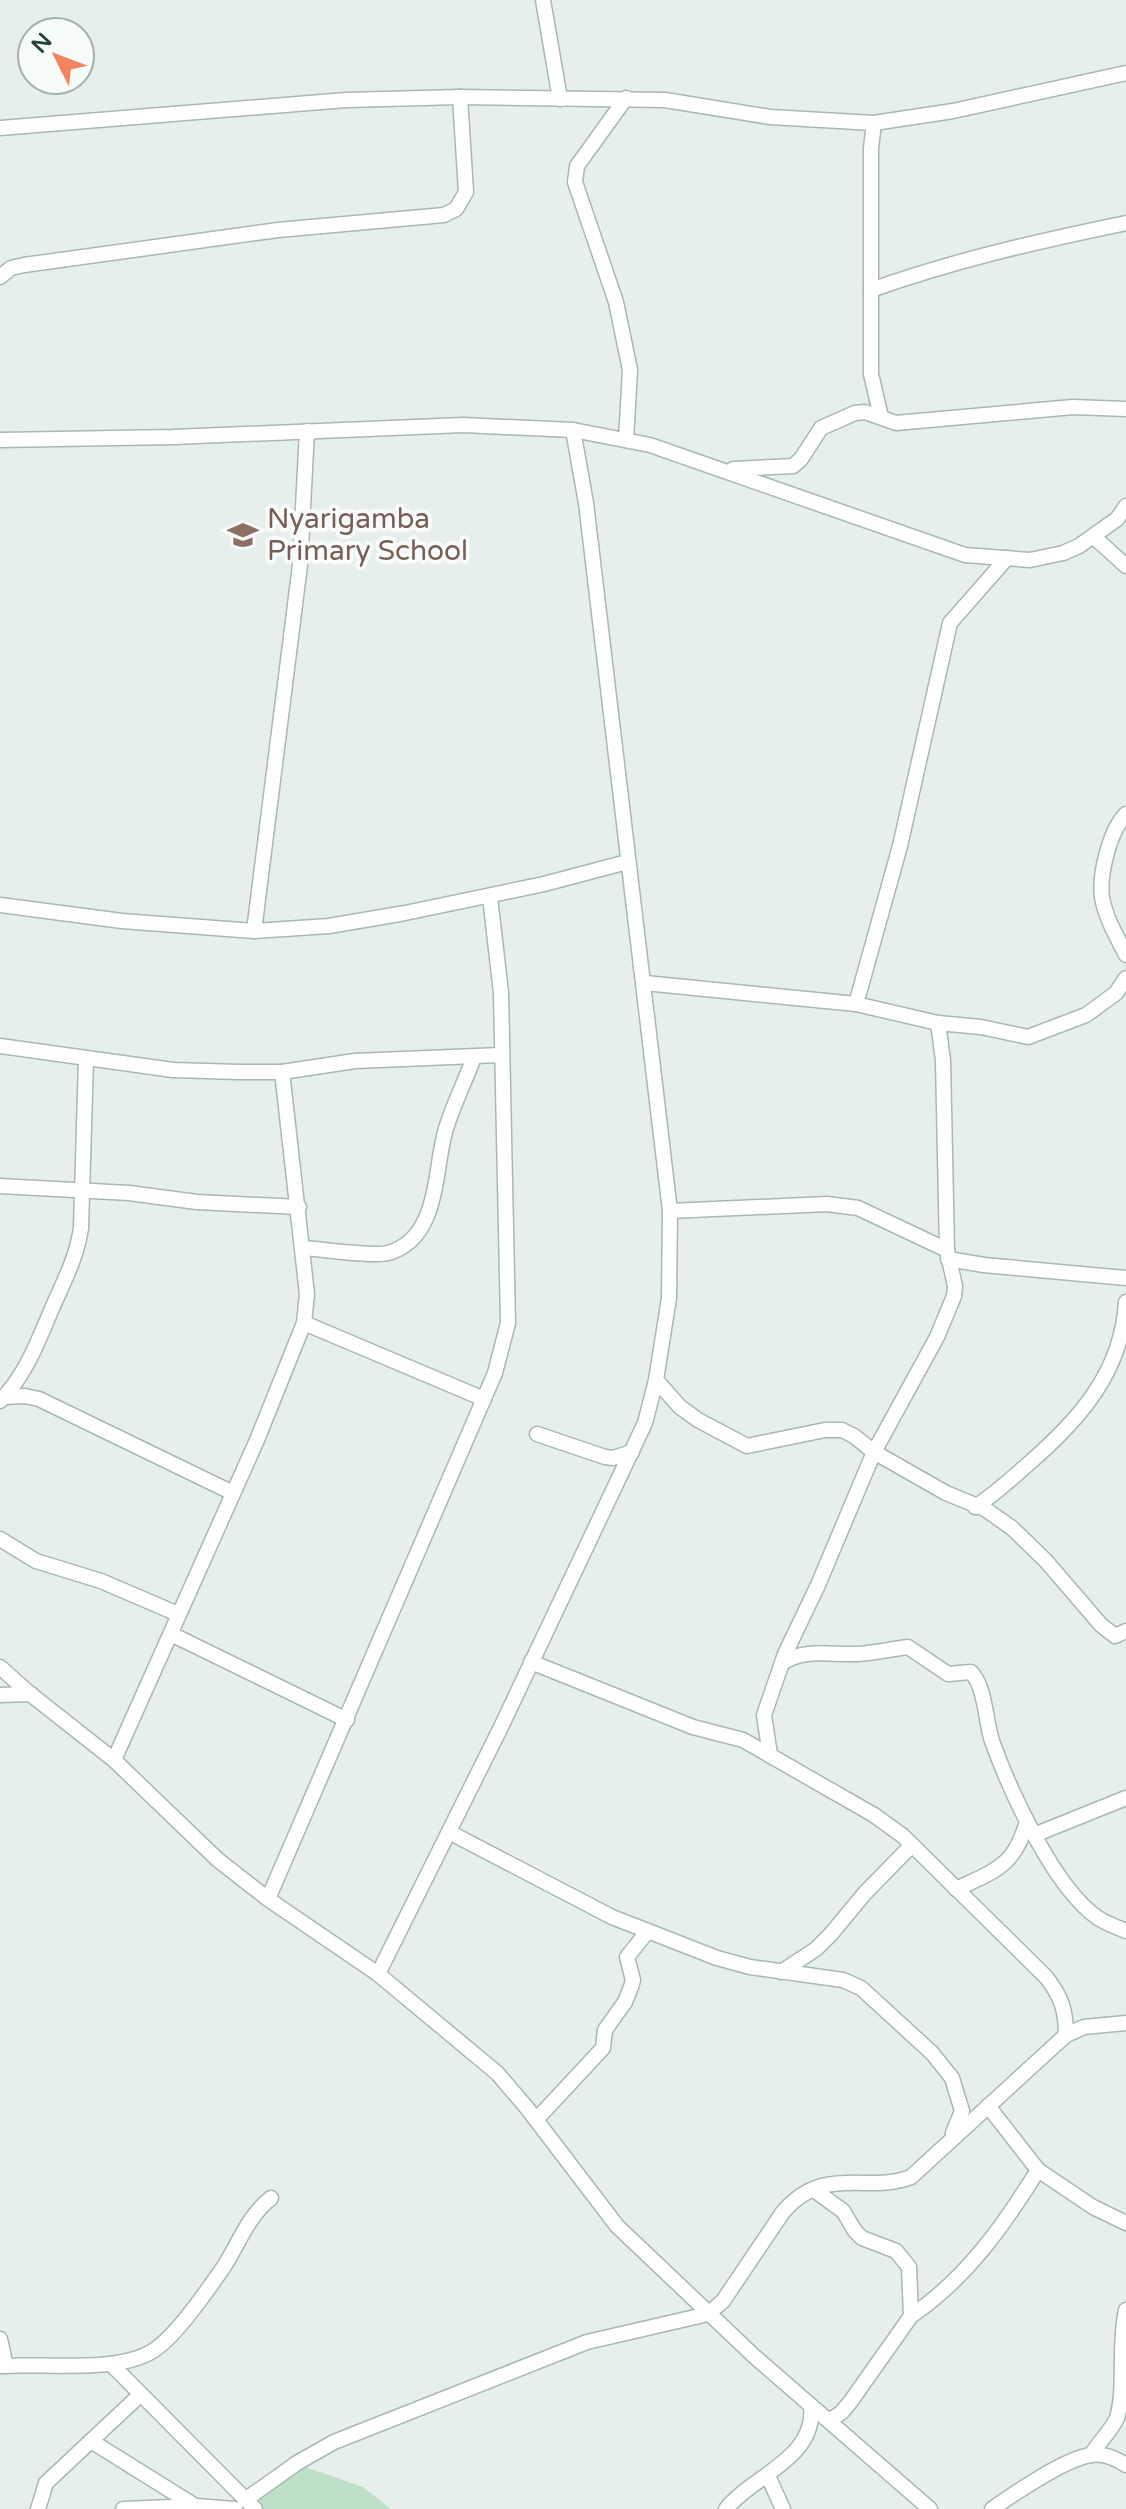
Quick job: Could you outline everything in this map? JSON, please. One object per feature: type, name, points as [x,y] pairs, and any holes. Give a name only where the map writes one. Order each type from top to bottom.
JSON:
[{"type":"street","points":[[543,0],[560,99]]},
{"type":"street","points":[[0,128],[346,100],[460,97],[665,100],[770,117],[874,123],[953,111],[1126,73]]},
{"type":"street","points":[[0,277],[11,268],[24,265],[160,245],[278,230],[444,215],[456,209],[466,192],[460,97]]},
{"type":"street","points":[[626,98],[577,166],[575,182],[616,302],[630,370],[626,440]]},
{"type":"street","points":[[874,123],[871,160],[871,374],[881,417]]},
{"type":"street","points":[[871,290],[934,267],[1004,248],[1126,223]]},
{"type":"street","points":[[725,470],[793,466],[821,428],[855,413],[896,423],[1073,407],[1126,409]]},
{"type":"street","points":[[0,440],[463,425],[573,430],[650,445],[965,555],[1030,560],[1063,553],[1094,537],[1117,519],[1126,506]]},
{"type":"street","points":[[378,1974],[645,1423],[656,1380],[669,1298],[670,1211],[645,983],[627,862],[586,503],[573,430]]},
{"type":"street","points":[[254,931],[300,565],[307,431]]},
{"type":"street","points":[[1094,537],[1126,566]]},
{"type":"street","points":[[856,1004],[900,846],[950,623],[1007,558]]},
{"type":"street","points":[[1126,814],[1113,833],[1102,897],[1126,955]]},
{"type":"street","points":[[0,905],[122,921],[254,931],[329,926],[490,897],[627,862]]},
{"type":"street","points":[[268,1899],[495,1373],[508,1323],[501,993],[490,897]]},
{"type":"street","points":[[645,983],[856,1004],[938,1023],[981,1027],[1028,1037],[1096,1009],[1116,993],[1126,978]]},
{"type":"street","points":[[770,1755],[764,1715],[782,1663],[874,1452],[951,1307],[955,1286],[947,1255],[943,1060],[938,1023]]},
{"type":"street","points":[[0,1046],[173,1070],[282,1072],[355,1061],[500,1055]]},
{"type":"street","points":[[303,1248],[386,1255],[409,1242],[426,1218],[433,1201],[446,1131],[474,1057]]},
{"type":"street","points":[[2,1399],[24,1370],[78,1249],[86,1059]]},
{"type":"street","points":[[114,1760],[233,1493],[304,1323],[307,1294],[303,1248],[282,1072]]},
{"type":"street","points":[[0,1186],[299,1207]]},
{"type":"street","points":[[670,1211],[827,1204],[858,1208],[947,1255],[984,1265],[1126,1278]]},
{"type":"street","points":[[975,1507],[991,1498],[1054,1444],[1100,1387],[1120,1343],[1126,1302]]},
{"type":"street","points":[[304,1323],[484,1399]]},
{"type":"street","points":[[24,1370],[25,1382],[33,1397]]},
{"type":"street","points":[[656,1380],[680,1407],[747,1446],[825,1430],[842,1430],[874,1452],[946,1493],[985,1509],[1012,1528],[1109,1632],[1119,1636],[1126,1631]]},
{"type":"street","points":[[2,1399],[33,1397],[233,1493]]},
{"type":"street","points":[[537,1434],[605,1457],[613,1458],[632,1452]]},
{"type":"street","points":[[0,1539],[36,1561],[101,1581],[178,1614]]},
{"type":"street","points":[[171,1634],[347,1720]]},
{"type":"street","points":[[782,1663],[809,1652],[858,1654],[908,1647],[948,1674],[971,1672],[979,1685],[993,1742],[1030,1828],[1071,1891],[1086,1908],[1099,1919],[1126,1931]]},
{"type":"street","points":[[531,1662],[693,1727],[743,1740],[874,1815],[903,1836],[1060,1994],[1066,2011],[1066,2035]]},
{"type":"street","points":[[0,1667],[114,1760],[218,1860],[268,1899],[378,1974],[497,2073],[617,2226],[708,2314],[930,2509]]},
{"type":"street","points":[[0,1695],[31,1694]]},
{"type":"street","points":[[956,1889],[999,1867],[1014,1854],[1030,1828],[1126,1798]]},
{"type":"street","points":[[449,1832],[612,1917],[717,1958],[781,1972],[843,1980],[861,1988],[932,2053],[952,2078],[961,2101],[960,2121],[944,2147]]},
{"type":"street","points":[[781,1972],[816,1949],[911,1846]]},
{"type":"street","points":[[536,2120],[603,2048],[605,2030],[625,2002],[633,1980],[627,1957],[648,1931]]},
{"type":"street","points":[[123,2509],[245,2506],[297,2463],[334,2442],[587,2342],[708,2314],[723,2301],[783,2212],[794,2201],[837,2182],[904,2179],[923,2168],[1066,2035],[1084,2027],[1126,2024]]},
{"type":"street","points":[[988,2106],[1038,2170],[1093,2207],[1126,2223]]},
{"type":"street","points":[[829,2421],[851,2401],[911,2316],[949,2288],[991,2239],[1038,2170]]},
{"type":"street","points":[[814,2190],[843,2211],[862,2238],[896,2251],[906,2260],[910,2274],[911,2316]]},
{"type":"street","points":[[0,2339],[3,2366],[111,2364],[141,2357],[165,2341],[224,2267],[253,2216],[271,2198]]},
{"type":"street","points":[[1091,2455],[1117,2417],[1123,2384],[1126,2310]]},
{"type":"street","points":[[111,2364],[245,2506]]},
{"type":"street","points":[[38,2509],[46,2483],[140,2395]]},
{"type":"street","points":[[726,2509],[743,2492],[779,2468],[804,2437],[811,2419],[811,2406]]},
{"type":"street","points":[[91,2441],[198,2507]]},
{"type":"street","points":[[992,2509],[1071,2461],[1091,2455],[1105,2455],[1126,2465]]},
{"type":"street","points":[[768,2476],[783,2509]]},
{"type":"green space","points":[[297,2464],[363,2487],[391,2509],[227,2509],[236,2495],[258,2490]]},
{"type":"place","name":"Nyarigamba Primary School","points":[[243,535]]}]
